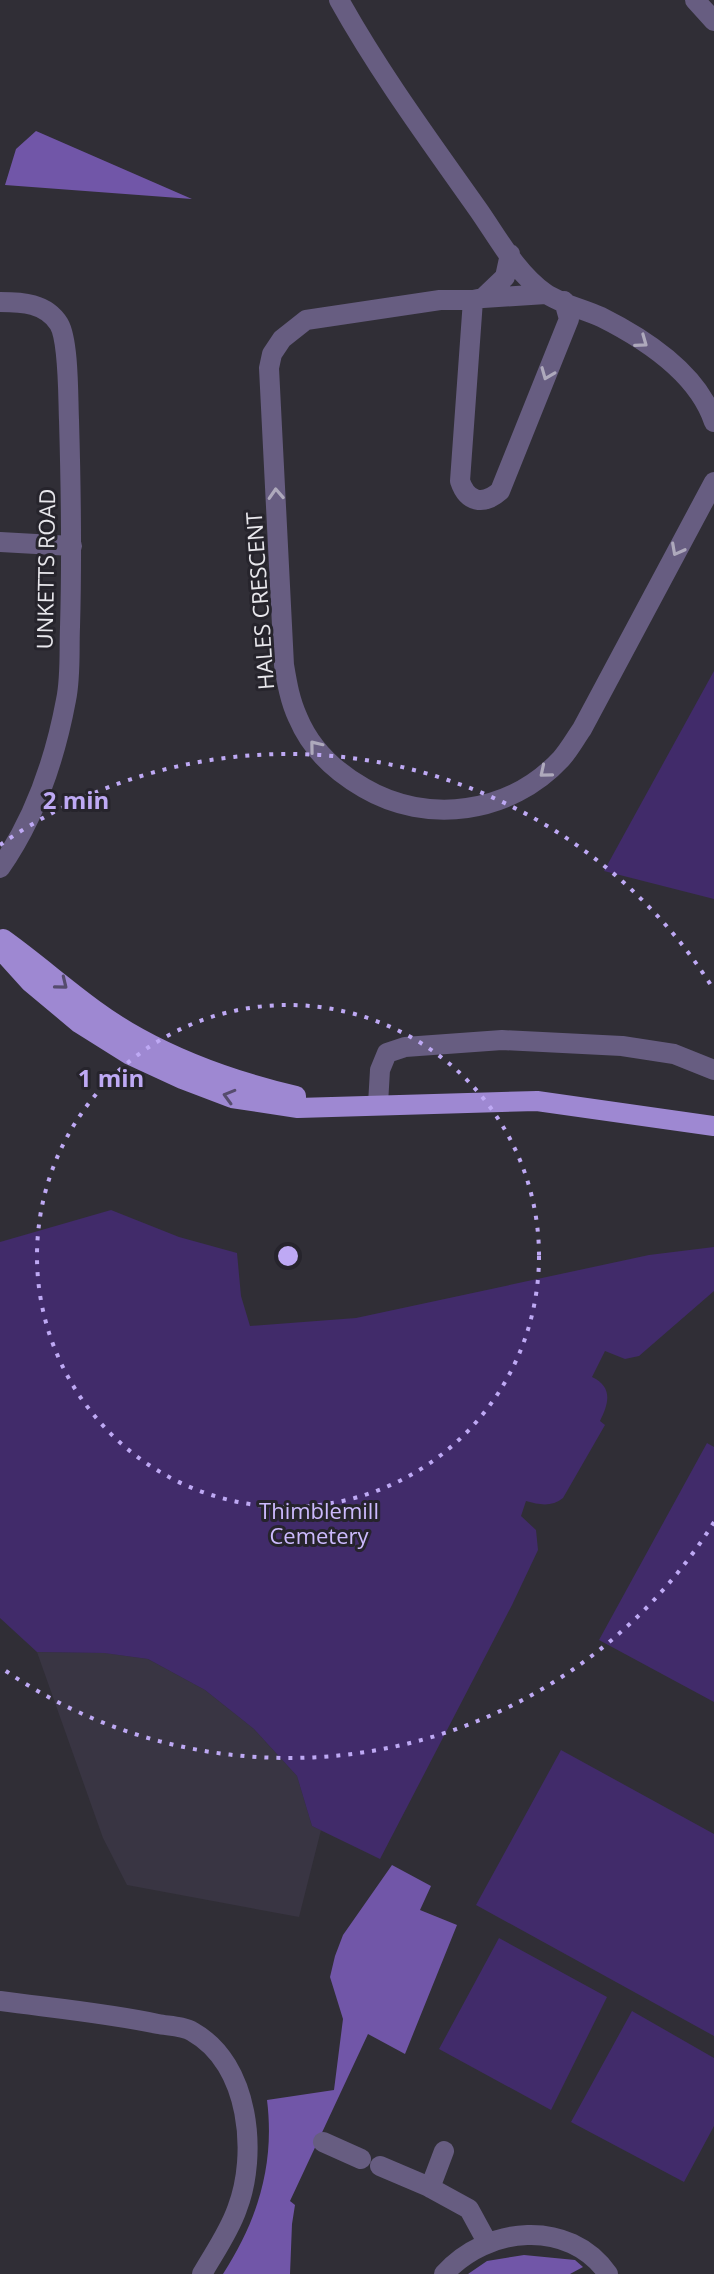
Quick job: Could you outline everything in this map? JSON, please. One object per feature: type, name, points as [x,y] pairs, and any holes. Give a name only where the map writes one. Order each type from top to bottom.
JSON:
[{"type":"main road","points":[[0,937],[95,1010],[137,1037],[192,1064],[232,1079],[334,1105]]},
{"type":"main road","points":[[0,949],[30,982],[79,1023],[130,1055],[232,1098],[298,1108],[537,1101],[714,1126]]},
{"type":"street","points":[[339,0],[423,131],[526,275],[555,298],[634,336],[661,355],[695,387],[706,401],[714,422]]},
{"type":"street","points":[[695,0],[714,21]]},
{"type":"street","points":[[510,254],[505,277],[478,299],[460,481],[470,498],[480,501],[490,499],[500,491],[569,319],[555,298]]},
{"type":"street","name":"HALES CRESCENT","points":[[555,298],[440,300],[306,320],[282,339],[272,354],[269,368],[284,665],[298,719],[306,735],[336,772],[384,800],[415,809],[451,811],[480,806],[537,780],[562,759],[582,729],[714,482]]},
{"type":"street","name":"UNKETTS ROAD","points":[[0,302],[22,302],[46,309],[61,326],[67,373],[72,546],[67,695],[56,747],[16,845],[0,868]]},
{"type":"street","points":[[0,542],[72,546]]},
{"type":"street","points":[[378,1104],[380,1070],[387,1053],[405,1047],[502,1040],[622,1046],[674,1054],[714,1070]]},
{"type":"street","points":[[0,2001],[193,2031],[226,2064],[243,2111],[248,2145],[245,2180],[237,2210],[202,2274]]},
{"type":"street","points":[[323,2142],[430,2188],[469,2209],[487,2242]]},
{"type":"street","points":[[430,2188],[444,2151]]},
{"type":"street","points":[[444,2274],[473,2249],[487,2242],[523,2235],[566,2241],[588,2251],[608,2274]]},
{"type":"shaded area","points":[[36,131],[192,199],[5,185],[16,149]]},
{"type":"shaded area","points":[[37,1652],[105,1653],[148,1659],[205,1690],[254,1729],[297,1776],[312,1826],[321,1830],[299,1917],[127,1885],[103,1838]]},
{"type":"shaded area","points":[[392,1865],[431,1886],[420,1910],[457,1925],[405,2054],[368,2034],[290,2201],[295,2205],[290,2274],[223,2274],[246,2233],[261,2191],[268,2147],[267,2100],[334,2090],[343,2019],[330,1977],[335,1956],[343,1935]]},
{"type":"shaded area","points":[[524,2255],[575,2260],[583,2267],[570,2274],[468,2274],[487,2261]]},
{"type":"green space","points":[[714,671],[714,899],[604,871]]},
{"type":"green space","name":"Thimblemill Cemetery","points":[[111,1210],[179,1237],[237,1253],[241,1296],[250,1326],[356,1318],[649,1255],[714,1247],[714,1291],[639,1356],[625,1359],[605,1351],[592,1377],[606,1391],[606,1408],[600,1421],[605,1425],[563,1498],[546,1504],[526,1501],[521,1516],[536,1530],[538,1550],[380,1859],[312,1826],[297,1776],[254,1729],[205,1690],[148,1659],[104,1653],[37,1652],[0,1618],[0,1242]]},
{"type":"green space","points":[[707,1443],[714,1447],[714,1702],[599,1640]]},
{"type":"green space","points":[[561,1750],[714,1834],[714,2036],[476,1905]]},
{"type":"green space","points":[[499,1938],[607,1997],[551,2110],[439,2049]]},
{"type":"green space","points":[[632,2011],[714,2058],[714,2126],[684,2182],[571,2122]]}]
